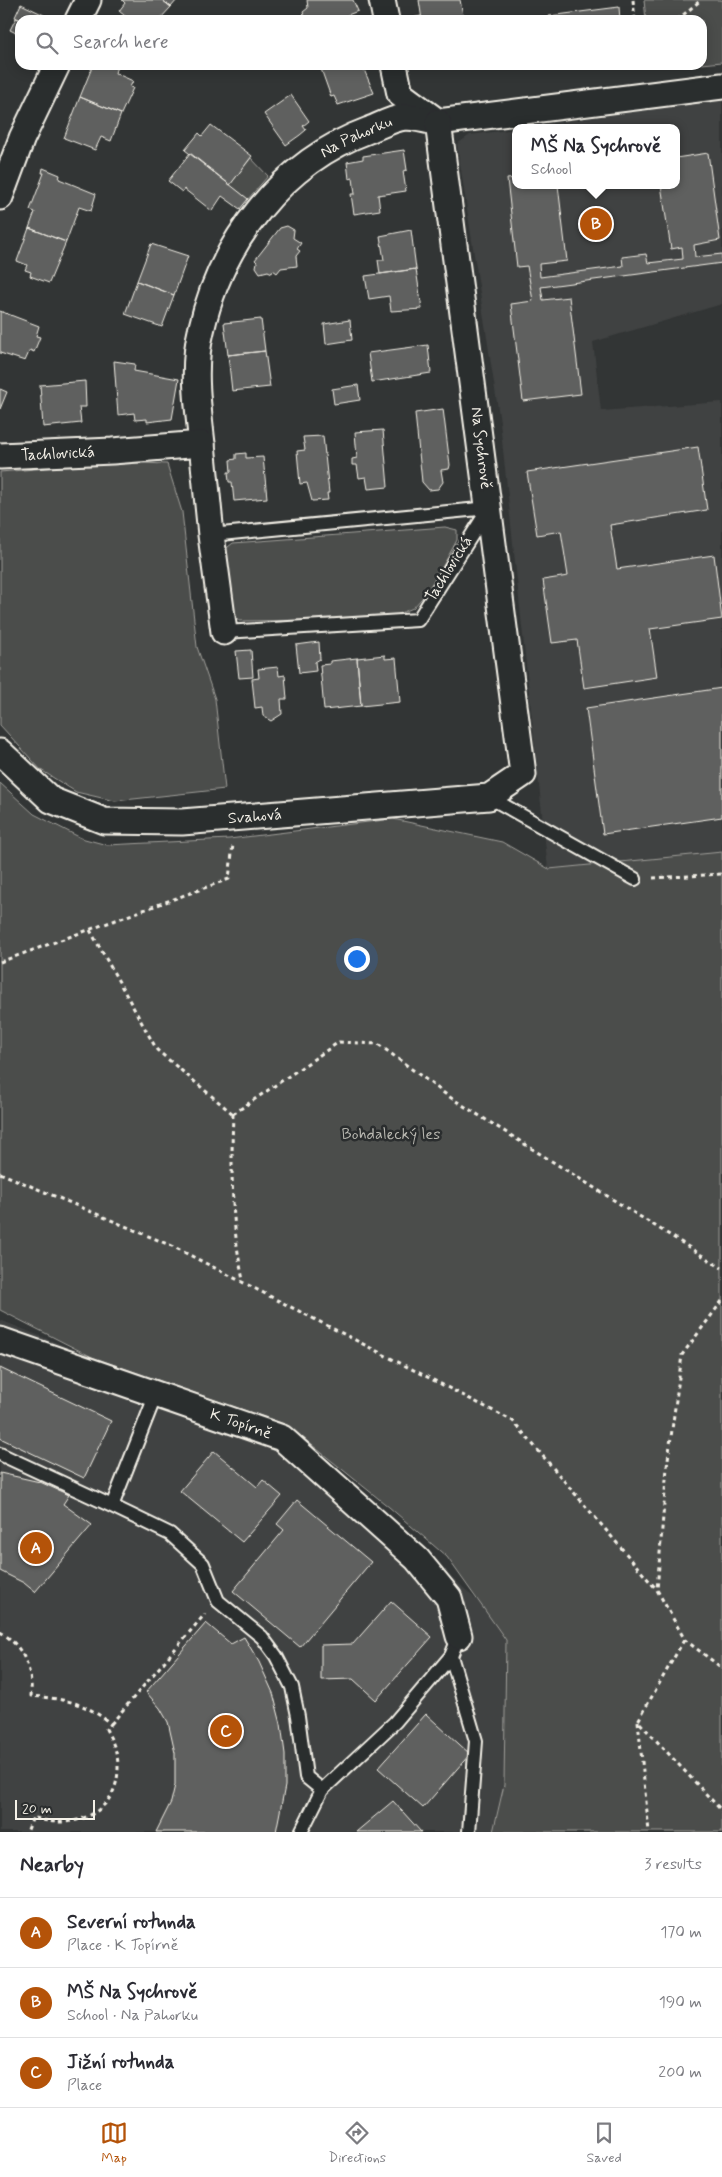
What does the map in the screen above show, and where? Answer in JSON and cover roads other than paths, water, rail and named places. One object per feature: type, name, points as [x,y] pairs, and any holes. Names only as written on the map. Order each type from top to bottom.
[{"type":"street","points":[[80,15],[88,0]]},
{"type":"street","points":[[382,0],[385,15]]},
{"type":"street","points":[[0,197],[22,138],[55,70]]},
{"type":"street","points":[[395,70],[400,94],[438,122]]},
{"type":"street","name":"Na Pahorku","points":[[202,444],[196,386],[200,331],[219,274],[245,226],[272,192],[313,159],[344,139],[404,117],[438,122],[722,86]]},
{"type":"street","name":"Na Sychrově","points":[[438,122],[523,774]]},
{"type":"street","name":"Tachlovická","points":[[0,456],[112,451],[202,444],[211,535],[224,632]]},
{"type":"street","name":"Svahová","points":[[0,752],[50,800],[104,821],[182,822],[489,797],[523,774]]},
{"type":"street","name":"K Topírně","points":[[0,1340],[282,1438],[418,1559],[449,1598],[455,1646]]},
{"type":"lane","name":"Tachlovická","points":[[211,535],[489,508]]},
{"type":"lane","name":"Tachlovická","points":[[224,632],[418,620],[489,508]]},
{"type":"lane","points":[[489,797],[635,879]]},
{"type":"lane","points":[[112,1506],[156,1394]]},
{"type":"lane","points":[[0,1454],[170,1534],[203,1564],[218,1599],[262,1637],[276,1656],[292,1688],[298,1716],[306,1777],[322,1790]]},
{"type":"lane","points":[[301,1832],[322,1790],[395,1722],[455,1646]]},
{"type":"lane","points":[[455,1646],[476,1741],[469,1832]]},
{"type":"place","name":"MŠ Na Sychrově","points":[[596,224]]},
{"type":"place","name":"Severní rotunda","points":[[36,1548]]},
{"type":"place","name":"Jižní rotunda","points":[[226,1731]]},
{"type":"park label","name":"Bohdalecký les","points":[[391,1134]]}]
